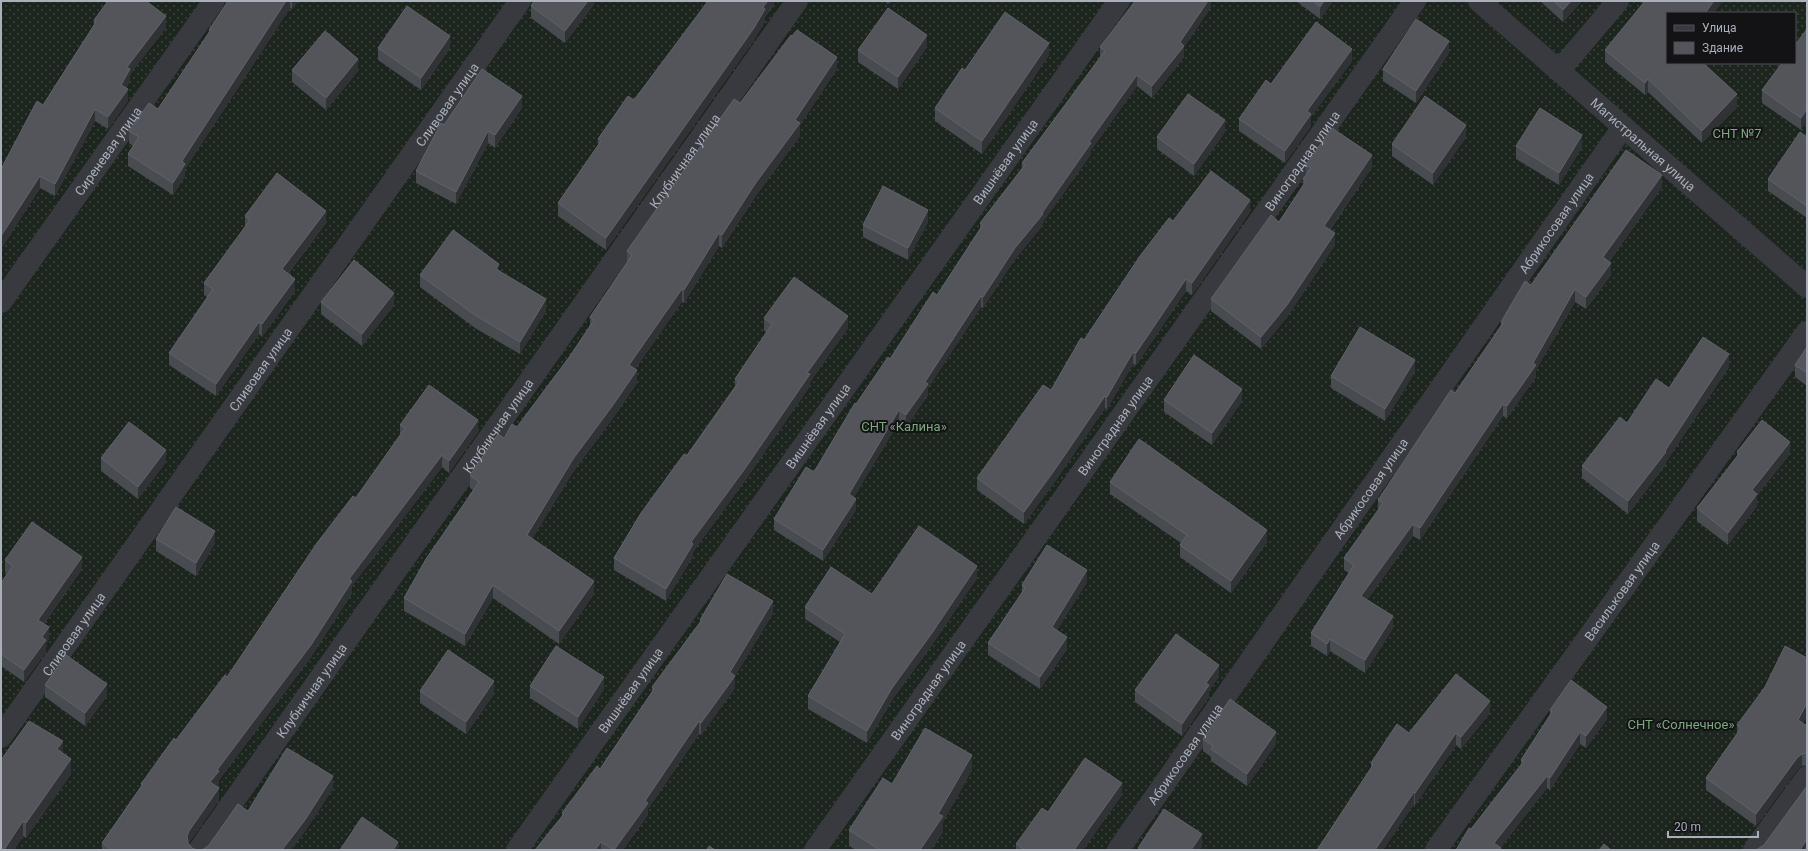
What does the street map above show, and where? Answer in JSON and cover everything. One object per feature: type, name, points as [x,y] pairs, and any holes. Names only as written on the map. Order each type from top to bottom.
[{"type":"street","name":"Сиреневая улица","points":[[1,302],[214,1]]},
{"type":"street","name":"Сливовая улица","points":[[1,737],[520,1]]},
{"type":"street","name":"Клубничная улица","points":[[199,850],[797,1]]},
{"type":"street","name":"Вишнёвая улица","points":[[517,850],[1119,1]]},
{"type":"street","name":"Виноградная улица","points":[[815,850],[1415,1]]},
{"type":"street","name":"Магистральная улица","points":[[1479,1],[1623,127],[1805,279]]},
{"type":"street","points":[[1559,70],[1618,1]]},
{"type":"street","name":"Абрикосовая улица","points":[[1118,850],[1623,127]]},
{"type":"street","name":"Васильковая улица","points":[[1436,850],[1807,332]]},
{"type":"street","points":[[1754,850],[1807,777]]},
{"type":"green space","name":"СНТ «Калина»","points":[[1,1],[1807,1],[1807,850],[1,850]]},
{"type":"building","points":[[108,1],[146,1],[166,16],[127,67],[130,69],[121,85],[128,89],[108,117],[95,109],[55,184],[40,176],[1,236],[1,169],[37,101],[43,105],[96,22],[94,20]]},
{"type":"building","points":[[228,1],[286,1],[182,161],[185,164],[173,183],[128,154],[139,137],[129,131],[149,103],[158,109],[210,31],[209,30]]},
{"type":"building","points":[[534,1],[588,1],[565,31],[531,6]]},
{"type":"building","points":[[708,1],[768,1],[763,7],[765,9],[754,28],[606,238],[558,203],[601,141],[598,139],[628,96],[634,100]]},
{"type":"building","points":[[1135,1],[1208,1],[1180,42],[1184,46],[1152,86],[1137,75],[1089,142],[1091,143],[1042,213],[1043,214],[1015,248],[983,297],[981,296],[925,382],[928,384],[906,415],[899,410],[849,494],[856,499],[823,550],[774,519],[806,467],[814,472],[855,403],[856,404],[888,357],[890,359],[933,292],[937,295],[983,225],[980,223],[1025,165],[1022,163],[1105,51],[1100,47]]},
{"type":"building","points":[[1313,1],[1324,1],[1320,7]]},
{"type":"building","points":[[1554,1],[1571,1],[1563,10]]},
{"type":"building","points":[[1645,1],[1714,1],[1706,12],[1666,12],[1666,64],[1704,64],[1737,94],[1702,131],[1648,79],[1645,83],[1605,50]]},
{"type":"building","points":[[407,6],[450,36],[421,78],[378,48]]},
{"type":"building","points":[[888,8],[927,35],[898,77],[858,50]]},
{"type":"building","points":[[1005,12],[1049,43],[982,141],[935,108],[962,68],[965,70]]},
{"type":"building","points":[[1416,19],[1449,41],[1416,91],[1383,69]]},
{"type":"building","points":[[1316,22],[1352,49],[1307,111],[1311,114],[1285,151],[1239,119],[1266,80],[1271,84]]},
{"type":"building","points":[[1807,29],[1807,109],[1801,118],[1762,90],[1781,64],[1796,64],[1796,44]]},
{"type":"building","points":[[797,30],[837,57],[795,120],[800,123],[755,184],[722,235],[719,233],[684,290],[682,289],[629,365],[637,370],[573,459],[527,535],[594,581],[559,631],[493,585],[465,634],[404,598],[426,559],[479,482],[470,475],[498,434],[504,438],[512,424],[517,427],[570,356],[594,320],[590,317],[632,255],[627,251],[734,99],[740,103],[791,35],[792,36]]},
{"type":"building","points":[[325,31],[358,59],[326,98],[292,70]]},
{"type":"building","points":[[482,69],[522,96],[495,135],[488,131],[456,192],[416,171],[441,123],[444,125]]},
{"type":"building","points":[[1188,94],[1225,120],[1194,164],[1157,137]]},
{"type":"building","points":[[1425,96],[1466,125],[1433,173],[1392,144]]},
{"type":"building","points":[[1540,108],[1582,135],[1559,173],[1516,146]]},
{"type":"building","points":[[1332,128],[1372,155],[1324,226],[1335,233],[1287,305],[1261,337],[1211,299],[1271,215],[1279,222],[1306,181],[1303,179],[1311,168],[1306,165]]},
{"type":"building","points":[[1800,132],[1807,137],[1807,206],[1768,179]]},
{"type":"building","points":[[1626,150],[1662,175],[1603,257],[1611,263],[1586,297],[1575,289],[1533,363],[1536,365],[1507,406],[1503,404],[1420,528],[1413,524],[1361,596],[1393,616],[1365,660],[1330,639],[1327,644],[1311,633],[1354,565],[1344,558],[1383,503],[1378,500],[1451,390],[1455,393],[1503,323],[1501,322],[1525,281],[1531,285]]},
{"type":"building","points":[[1211,171],[1250,200],[1192,283],[1186,279],[1136,353],[1133,352],[1107,397],[1105,396],[1024,512],[977,478],[1043,385],[1051,390],[1081,338],[1084,340],[1140,256],[1169,218],[1173,221]]},
{"type":"building","points":[[277,173],[326,211],[282,269],[295,279],[262,324],[259,322],[216,384],[169,353],[213,289],[204,283],[250,220],[245,216]]},
{"type":"building","points":[[883,186],[928,210],[908,248],[863,225]]},
{"type":"building","points":[[453,230],[499,264],[496,269],[546,299],[520,342],[475,315],[420,275]]},
{"type":"building","points":[[354,260],[394,293],[362,334],[321,302]]},
{"type":"building","points":[[794,277],[848,316],[807,373],[810,374],[744,470],[691,542],[693,544],[666,589],[614,558],[641,513],[684,454],[687,456],[739,382],[735,379],[772,324],[764,318]]},
{"type":"building","points":[[1360,327],[1415,360],[1385,409],[1331,376]]},
{"type":"building","points":[[1703,337],[1729,354],[1665,451],[1666,452],[1628,501],[1582,466],[1620,417],[1627,423],[1656,379],[1669,388]]},
{"type":"building","points":[[1807,347],[1807,373],[1795,365]]},
{"type":"building","points":[[1194,355],[1242,389],[1212,433],[1164,400]]},
{"type":"building","points":[[429,385],[478,420],[449,461],[442,455],[349,579],[352,581],[311,645],[217,770],[219,771],[210,782],[219,788],[187,836],[188,843],[192,848],[197,850],[112,850],[102,843],[143,784],[141,784],[174,738],[176,740],[225,675],[227,677],[317,543],[353,496],[356,498],[405,428],[400,425]]},
{"type":"building","points":[[1762,420],[1790,442],[1752,490],[1757,494],[1728,533],[1697,508],[1739,454],[1737,452]]},
{"type":"building","points":[[129,422],[166,450],[138,487],[101,458]]},
{"type":"building","points":[[1139,439],[1267,530],[1231,581],[1180,545],[1187,535],[1110,482]]},
{"type":"building","points":[[176,507],[215,531],[196,563],[156,539]]},
{"type":"building","points":[[32,522],[82,557],[38,620],[49,627],[42,637],[46,640],[24,670],[1,654],[1,583],[13,566],[5,560]]},
{"type":"building","points":[[919,526],[977,566],[932,633],[892,688],[867,731],[808,696],[845,634],[805,607],[831,567],[872,594]]},
{"type":"building","points":[[1047,545],[1087,570],[1052,627],[1067,637],[1040,677],[988,643],[1025,588],[1022,585]]},
{"type":"building","points":[[727,574],[773,601],[730,672],[735,676],[701,723],[699,721],[645,801],[648,803],[614,850],[601,842],[595,850],[535,850],[564,814],[562,813],[597,766],[600,769],[654,689],[652,687],[701,621],[700,620]]},
{"type":"building","points":[[1176,634],[1219,665],[1206,683],[1209,685],[1182,724],[1135,690]]},
{"type":"building","points":[[556,646],[604,677],[578,717],[530,686]]},
{"type":"building","points":[[1785,646],[1807,658],[1807,703],[1798,720],[1807,726],[1807,753],[1802,754],[1797,758],[1756,814],[1706,778],[1741,728],[1737,725],[1765,687]]},
{"type":"building","points":[[448,650],[494,681],[466,722],[420,691]]},
{"type":"building","points":[[66,655],[107,684],[85,713],[45,685]]},
{"type":"building","points":[[1456,674],[1490,701],[1461,737],[1456,733],[1375,850],[1317,850],[1373,765],[1371,763],[1397,724],[1409,733]]},
{"type":"building","points":[[1571,680],[1607,707],[1586,736],[1580,732],[1550,778],[1547,776],[1494,843],[1501,848],[1500,850],[1456,850],[1469,828],[1471,829],[1524,761],[1521,760],[1552,712],[1550,710]]},
{"type":"building","points":[[1230,699],[1276,732],[1247,774],[1211,749],[1213,746],[1203,739]]},
{"type":"building","points":[[29,721],[63,741],[57,749],[71,759],[26,823],[23,821],[4,850],[1,850],[1,760]]},
{"type":"building","points":[[925,728],[972,755],[938,814],[943,816],[920,850],[880,850],[849,830],[883,778],[892,784]]},
{"type":"building","points":[[287,748],[333,776],[305,820],[282,850],[200,850],[209,845],[238,804],[248,811]]},
{"type":"building","points":[[1085,758],[1122,783],[1074,850],[1025,850],[1016,844],[1042,808],[1048,812]]},
{"type":"building","points":[[1807,786],[1807,839],[1800,850],[1756,850],[1764,845]]},
{"type":"building","points":[[1164,809],[1202,834],[1191,850],[1141,850],[1138,848]]},
{"type":"building","points":[[362,817],[398,842],[393,850],[340,850]]},
{"type":"building","points":[[1604,844],[1611,850],[1599,850]]},
{"type":"building","points":[[709,846],[715,850],[707,850]]},
{"type":"park label","name":"СНТ №7","points":[[1737,133]]},
{"type":"park label","name":"СНТ «Солнечное»","points":[[1681,724]]}]
